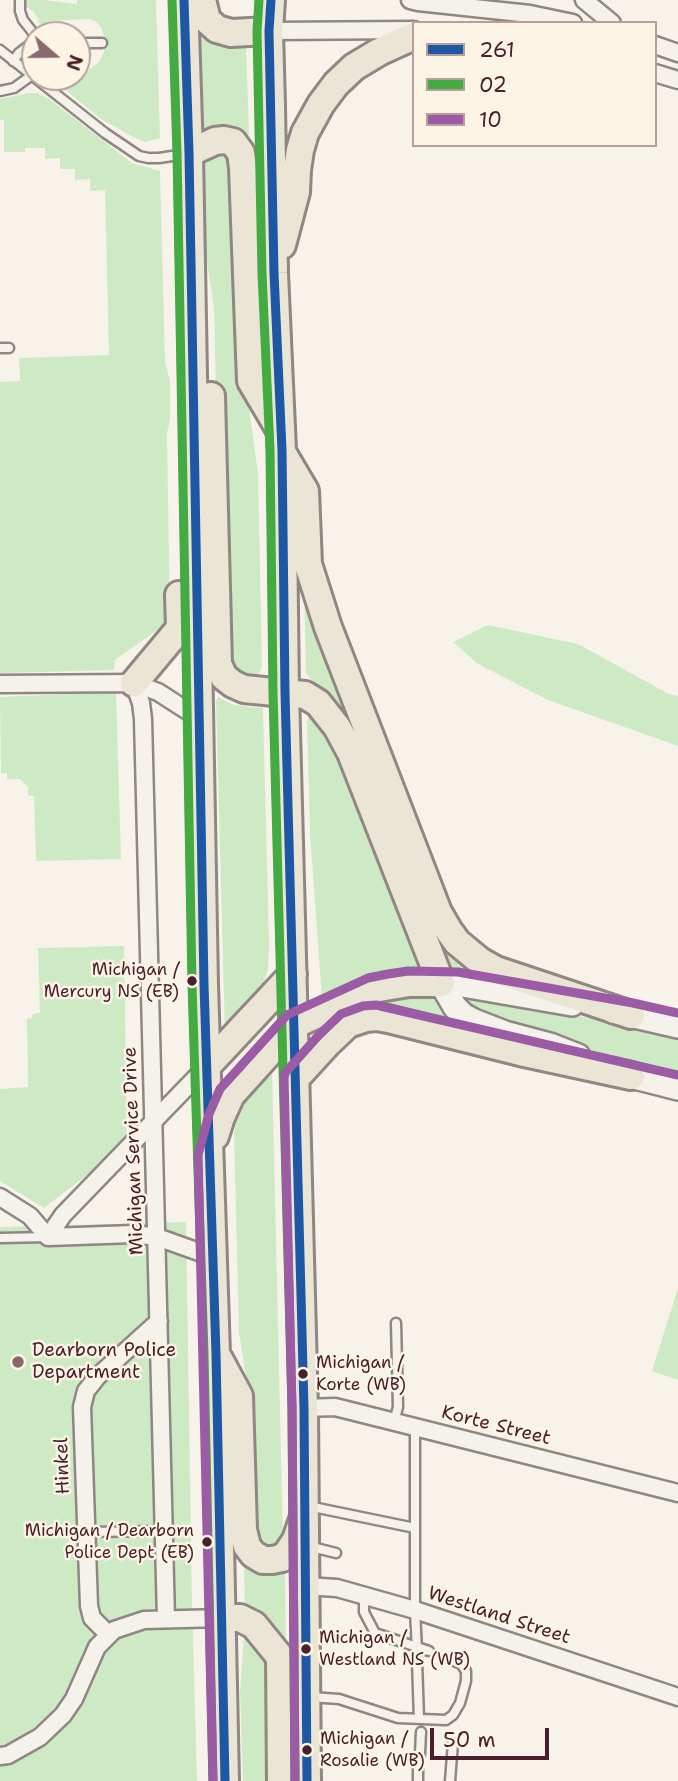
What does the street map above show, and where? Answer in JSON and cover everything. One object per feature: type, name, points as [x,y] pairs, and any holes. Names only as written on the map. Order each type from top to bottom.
[{"type":"main road","points":[[184,0],[204,985],[216,1354],[225,1781]]},
{"type":"main road","points":[[202,0],[208,20],[217,29],[231,33],[269,31]]},
{"type":"main road","points":[[271,0],[269,31],[274,273],[281,441],[303,1408],[307,1781]]},
{"type":"main road","points":[[274,273],[296,192],[300,150],[311,120],[335,85],[355,67],[412,37]]},
{"type":"main road","points":[[189,153],[215,141],[224,140],[233,142],[241,153],[251,381],[305,491],[308,564],[328,627],[438,912],[457,942],[496,970],[631,1015]]},
{"type":"main road","points":[[191,286],[210,345],[218,664],[224,677],[233,684],[256,691],[305,695],[318,703],[337,727],[351,753],[441,983],[409,983],[373,989],[294,1025],[231,1095],[221,1117],[210,1155]]},
{"type":"main road","points":[[134,683],[180,628],[177,503],[194,476]]},
{"type":"main road","points":[[207,1066],[293,974]]},
{"type":"main road","points":[[296,1078],[348,1024],[376,1017],[631,1076]]},
{"type":"main road","points":[[216,1354],[239,1396],[243,1530],[247,1546],[263,1560],[282,1558],[296,1540],[304,1510]]},
{"type":"main road","points":[[222,1618],[240,1618],[254,1625],[280,1657],[281,1781]]},
{"type":"street","points":[[410,0],[531,12],[565,21]]},
{"type":"street","points":[[584,0],[610,21]]},
{"type":"street","points":[[269,31],[412,30]]},
{"type":"street","points":[[657,46],[678,53]]},
{"type":"street","points":[[657,74],[678,80]]},
{"type":"street","points":[[0,684],[134,683],[158,692],[200,719]]},
{"type":"street","name":"Michigan Service Drive","points":[[134,683],[143,719],[166,1619]]},
{"type":"street","points":[[441,983],[631,1015],[678,1026]]},
{"type":"street","points":[[441,983],[455,1007],[474,1021],[505,1033],[550,1045],[631,1076],[678,1088]]},
{"type":"street","points":[[48,1237],[63,1215],[207,1066]]},
{"type":"street","points":[[0,1197],[30,1216],[48,1237]]},
{"type":"street","points":[[48,1237],[134,1234],[157,1237],[213,1256]]},
{"type":"street","name":"Hinkel","points":[[111,1632],[92,1618],[89,1606],[82,1407],[84,1395],[97,1377],[159,1321]]},
{"type":"street","name":"Korte Street","points":[[303,1408],[335,1407],[678,1493]]},
{"type":"street","name":"Westland Street","points":[[305,1586],[337,1588],[415,1610],[678,1697]]},
{"type":"street","points":[[0,1756],[8,1755],[40,1737],[64,1715],[97,1647],[111,1632],[144,1620],[222,1618]]},
{"type":"lane","points":[[20,0],[24,21]]},
{"type":"lane","points":[[91,43],[102,43]]},
{"type":"lane","points":[[0,50],[21,67]]},
{"type":"lane","points":[[13,61],[21,51]]},
{"type":"lane","points":[[0,91],[14,88],[21,83]]},
{"type":"lane","points":[[52,91],[139,156],[159,158],[189,153]]},
{"type":"lane","points":[[0,1238],[48,1237]]},
{"type":"lane","points":[[394,1422],[398,1407],[396,1323]]},
{"type":"lane","points":[[415,1427],[417,1649]]},
{"type":"lane","points":[[304,1510],[415,1528]]},
{"type":"lane","points":[[86,1532],[164,1531]]},
{"type":"lane","points":[[304,1545],[336,1553]]},
{"type":"lane","points":[[364,1597],[364,1612],[375,1633],[429,1651]]},
{"type":"lane","points":[[307,1697],[339,1699],[398,1718],[446,1720],[453,1716],[460,1703],[466,1681],[466,1671],[461,1664],[447,1658]]},
{"type":"lane","points":[[417,1661],[419,1719]]},
{"type":"lane","points":[[418,1781],[421,1732]]},
{"type":"lane","points":[[450,1781],[453,1743]]},
{"type":"green space","points":[[26,0],[77,4],[77,0],[156,0],[160,138],[146,142],[137,139],[101,119],[67,91],[91,91],[91,68],[99,62],[105,41],[97,22],[89,19],[38,21],[34,12],[25,6]]},
{"type":"green space","points":[[201,34],[222,44],[246,43],[247,139],[216,129],[205,131],[203,128]]},
{"type":"green space","points":[[37,93],[49,99],[132,163],[160,171],[165,362],[170,381],[170,420],[167,433],[170,621],[115,660],[114,670],[0,673],[0,382],[20,381],[19,358],[109,355],[105,190],[90,191],[90,179],[75,180],[75,169],[60,169],[60,158],[45,159],[45,148],[4,152],[4,120],[0,120],[0,99]]},
{"type":"green space","points":[[219,156],[232,163],[245,377],[258,474],[262,666],[259,673],[252,677],[235,673],[222,642],[214,308],[206,255],[204,170],[210,159]]},
{"type":"green space","points":[[304,582],[430,903],[505,980],[452,979],[332,705],[306,673]]},
{"type":"green space","points":[[488,625],[578,644],[669,694],[678,696],[678,746],[548,700],[478,664],[453,642]]},
{"type":"green space","points":[[116,692],[121,859],[36,861],[34,796],[28,795],[28,787],[20,779],[7,779],[7,773],[1,774],[0,697]]},
{"type":"green space","points":[[218,697],[234,705],[263,708],[269,945],[268,968],[261,993],[225,1033],[216,701]]},
{"type":"green space","points":[[310,714],[331,730],[432,971],[322,1001],[310,832],[307,721]]},
{"type":"green space","points":[[124,946],[127,1144],[44,1208],[0,1181],[0,1089],[28,1087],[27,1019],[40,1013],[38,948]]},
{"type":"green space","points":[[432,989],[476,1029],[397,1015],[323,1036],[323,1022],[352,1005]]},
{"type":"green space","points":[[460,991],[678,1037],[678,1080],[481,1019],[455,993]]},
{"type":"green space","points":[[270,1069],[283,1538],[279,1546],[264,1550],[251,1535],[248,1390],[239,1332],[234,1134],[237,1114],[244,1098]]},
{"type":"green space","points":[[186,1222],[197,1781],[0,1781],[0,1227]]},
{"type":"green space","points":[[678,1288],[678,1380],[652,1371]]},
{"type":"green space","points":[[246,1565],[269,1575],[282,1572],[285,1574],[286,1645],[245,1607]]},
{"type":"green space","points":[[244,1633],[269,1660],[276,1781],[243,1781],[240,1692]]},
{"type":"transit line","name":"02","points":[[172,0],[192,985],[204,1354],[213,1781]]},
{"type":"transit line","name":"261","points":[[184,0],[204,985],[216,1354],[225,1781]]},
{"type":"transit line","name":"02","points":[[259,0],[257,31],[262,273],[270,450],[273,692],[292,1408],[295,1781]]},
{"type":"transit line","name":"261","points":[[271,0],[269,31],[274,273],[282,450],[285,692],[304,1408],[307,1781]]},
{"type":"transit line","name":"10","points":[[213,1781],[198,1155],[209,1114],[220,1089],[287,1015],[368,978],[388,974],[408,971],[458,972],[678,1013]]},
{"type":"transit line","name":"10","points":[[295,1781],[292,1408],[285,1073],[341,1014],[363,1006],[376,1005],[678,1075]]},
{"type":"place","name":"Michigan / Mercury NS (EB)","points":[[192,981]]},
{"type":"place","name":"Dearborn Police Department","points":[[18,1362]]},
{"type":"place","name":"Michigan / Korte (WB)","points":[[303,1374]]},
{"type":"place","name":"Michigan / Dearborn Police Dept (EB)","points":[[207,1542]]},
{"type":"place","name":"Michigan / Westland NS (WB)","points":[[306,1649]]},
{"type":"place","name":"Michigan / Rosalie (WB)","points":[[307,1750]]}]
